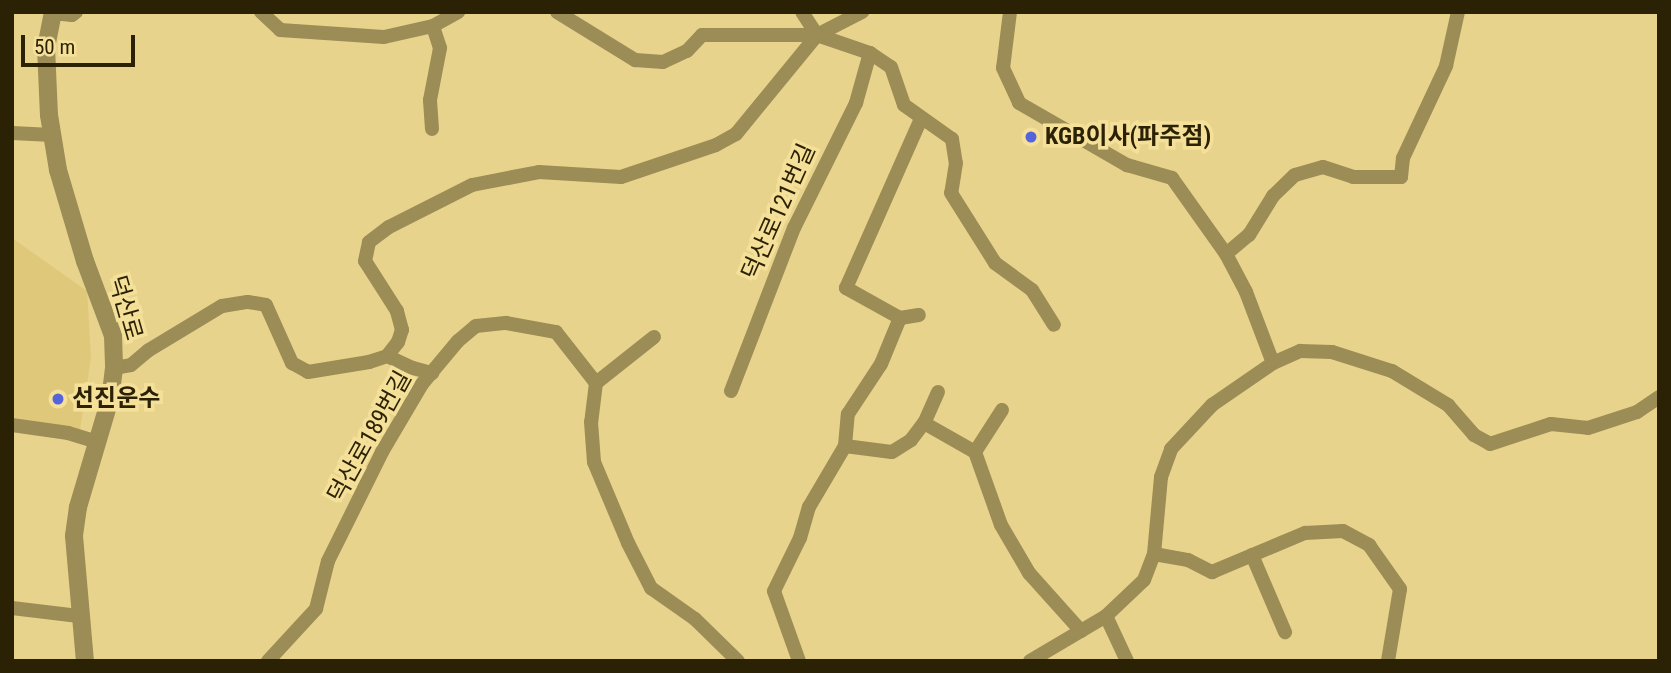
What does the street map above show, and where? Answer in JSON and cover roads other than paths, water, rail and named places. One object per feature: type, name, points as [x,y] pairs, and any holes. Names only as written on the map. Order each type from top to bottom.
[{"type":"street","points":[[53,13],[72,15],[76,12]]},
{"type":"street","points":[[261,12],[280,30],[384,37],[433,26],[458,12]]},
{"type":"street","points":[[557,12],[635,60],[663,62],[687,51],[702,35],[817,35],[870,53],[891,67],[904,105],[952,139],[956,163],[951,193],[995,263],[1032,290],[1054,325]]},
{"type":"street","points":[[802,12],[817,35]]},
{"type":"street","points":[[114,368],[131,365],[149,350],[222,306],[248,302],[266,305],[292,363],[308,372],[369,362],[387,356],[398,342],[402,330],[397,310],[365,261],[369,242],[399,221],[472,184],[538,172],[621,177],[716,145],[736,134],[817,35],[862,12]]},
{"type":"street","points":[[1010,12],[1003,68],[1020,103],[1128,165],[1172,178],[1226,254],[1246,292],[1273,363]]},
{"type":"street","points":[[1226,254],[1250,235],[1273,196],[1295,175],[1323,167],[1353,177],[1401,177],[1403,158],[1446,66],[1458,12]]},
{"type":"street","name":"덕산로","points":[[53,13],[46,47],[52,135],[58,170],[85,261],[113,336],[114,368],[78,507],[74,536],[85,661]]},
{"type":"street","points":[[432,129],[430,100],[440,48],[433,26]]},
{"type":"street","name":"덕산로121번길","points":[[731,391],[794,228],[856,103],[870,53]]},
{"type":"street","points":[[919,315],[900,318],[846,288],[921,119]]},
{"type":"street","points":[[12,133],[52,135]]},
{"type":"street","points":[[799,661],[774,591],[800,538],[809,507],[845,446],[848,414],[881,364],[900,318]]},
{"type":"street","name":"덕산로189번길","points":[[268,661],[316,609],[328,561],[382,452],[432,373],[458,341],[476,326],[506,323],[556,332],[596,383]]},
{"type":"street","points":[[654,337],[596,383],[592,422],[594,462],[628,543],[651,588],[695,619],[738,661]]},
{"type":"street","points":[[1030,661],[1106,616],[1144,580],[1154,554],[1161,477],[1171,449],[1212,405],[1273,363],[1300,351],[1332,352],[1392,371],[1448,405],[1474,435],[1490,444],[1551,424],[1588,428],[1637,412],[1659,397]]},
{"type":"street","points":[[387,356],[432,373]]},
{"type":"street","points":[[845,446],[892,452],[911,440],[924,423],[938,392]]},
{"type":"street","points":[[975,452],[1002,410]]},
{"type":"street","points":[[924,423],[975,452],[1002,525],[1030,573],[1081,631]]},
{"type":"street","points":[[12,425],[68,433],[97,442]]},
{"type":"street","points":[[1154,554],[1188,560],[1212,572],[1305,533],[1343,531],[1368,545],[1400,589],[1388,661]]},
{"type":"street","points":[[1252,555],[1285,632]]},
{"type":"street","points":[[12,608],[79,616]]},
{"type":"street","points":[[1106,616],[1128,661]]},
{"type":"place","name":"KGB이사(파주점)","points":[[1031,137]]},
{"type":"place","name":"선진운수","points":[[58,399]]}]
